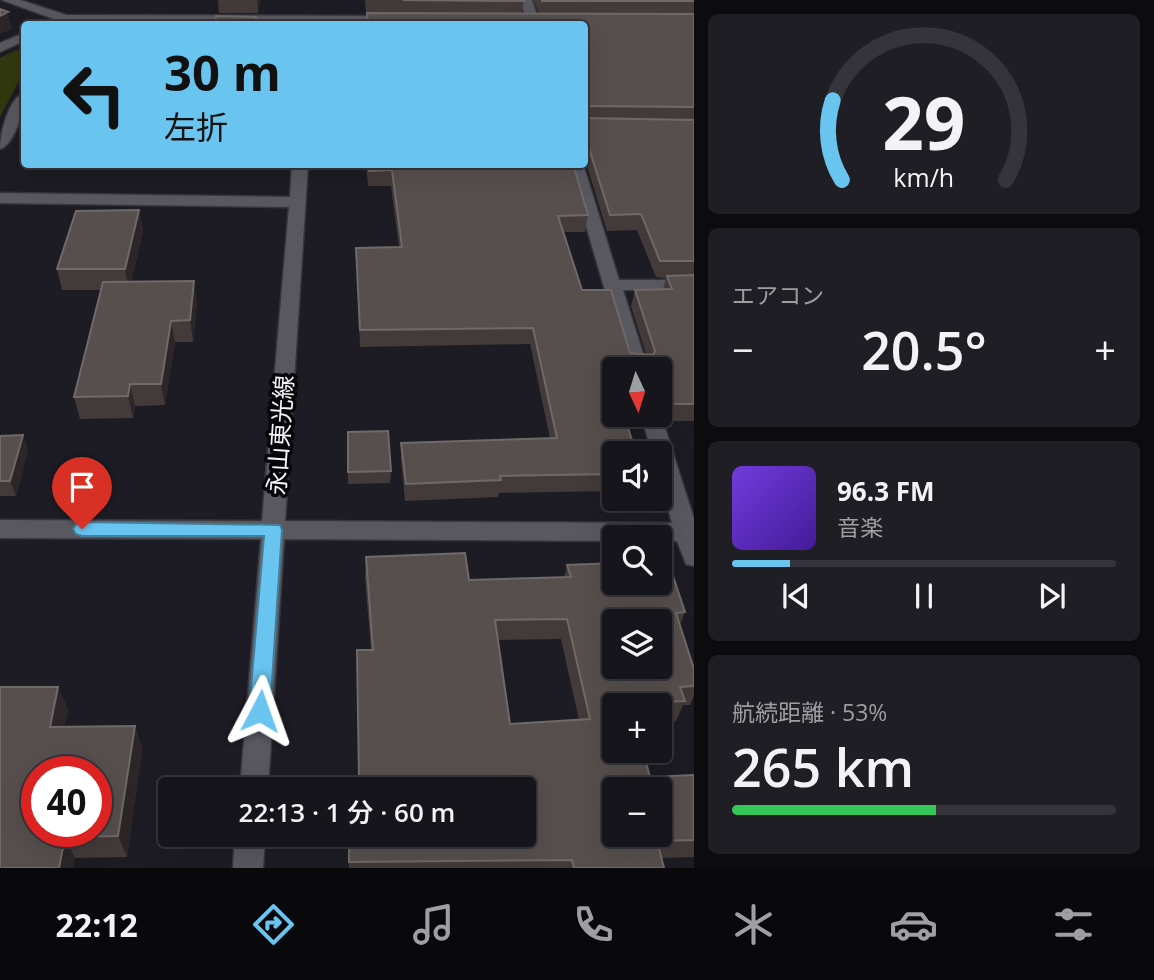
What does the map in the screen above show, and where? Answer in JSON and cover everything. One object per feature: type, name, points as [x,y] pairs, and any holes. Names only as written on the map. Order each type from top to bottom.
[{"type":"street","points":[[8,0],[61,21]]},
{"type":"street","points":[[526,0],[537,21]]},
{"type":"street","points":[[308,21],[310,4]]},
{"type":"street","points":[[358,21],[409,20]]},
{"type":"street","points":[[519,20],[528,21]]},
{"type":"street","points":[[0,48],[21,38]]},
{"type":"street","points":[[0,145],[21,103]]},
{"type":"street","name":"永山東光線","points":[[255,777],[300,168]]},
{"type":"street","points":[[576,168],[634,357]]},
{"type":"street","points":[[0,198],[298,202]]},
{"type":"street","points":[[612,285],[694,285]]},
{"type":"street","points":[[655,427],[690,532],[694,557]]},
{"type":"street","points":[[0,529],[690,532]]},
{"type":"street","points":[[248,868],[249,847]]},
{"type":"green space","points":[[16,50],[21,51],[21,77],[0,117],[0,58]]},
{"type":"building","points":[[403,0],[524,0],[524,1]]},
{"type":"building","points":[[694,0],[694,1],[542,1]]},
{"type":"building","points":[[367,13],[694,14],[694,107],[588,106],[588,21],[368,21]]},
{"type":"building","points":[[216,16],[256,17],[255,21],[215,21]]},
{"type":"building","points":[[588,118],[694,120],[694,261],[660,261],[641,214],[610,215],[589,148]]},
{"type":"building","points":[[369,168],[574,168],[588,215],[558,216],[582,290],[611,290],[630,353],[653,355],[655,351],[635,290],[672,289],[667,276],[694,275],[694,404],[672,404],[672,357],[602,357],[602,427],[628,427],[632,441],[602,441],[602,474],[500,476],[501,480],[406,484],[401,443],[557,438],[533,328],[360,330],[356,248],[402,247],[392,170],[369,171]]},
{"type":"building","points":[[139,210],[125,269],[57,269],[76,211]]},
{"type":"building","points":[[194,281],[190,320],[171,321],[161,384],[130,384],[128,396],[74,397],[103,282]]},
{"type":"building","points":[[388,431],[391,471],[348,472],[348,432]]},
{"type":"building","points":[[23,435],[10,481],[0,481],[0,436]]},
{"type":"building","points":[[465,553],[469,580],[571,577],[567,565],[602,564],[602,595],[672,595],[672,573],[685,612],[676,613],[694,669],[694,686],[680,687],[685,701],[672,701],[672,693],[602,693],[602,763],[646,763],[650,777],[602,777],[602,847],[659,847],[664,868],[574,868],[572,860],[349,862],[349,847],[536,847],[536,777],[359,777],[357,650],[373,650],[366,557]],"holes":[[[567,619],[590,719],[510,724],[495,620]]]},
{"type":"building","points":[[0,687],[58,687],[50,727],[135,726],[118,836],[112,836],[112,756],[21,756],[21,847],[63,847],[59,868],[0,868]]},
{"type":"building","points":[[694,775],[694,840],[672,841],[672,777],[650,777]]},
{"type":"route","points":[[82,529],[274,530],[260,711]]}]
